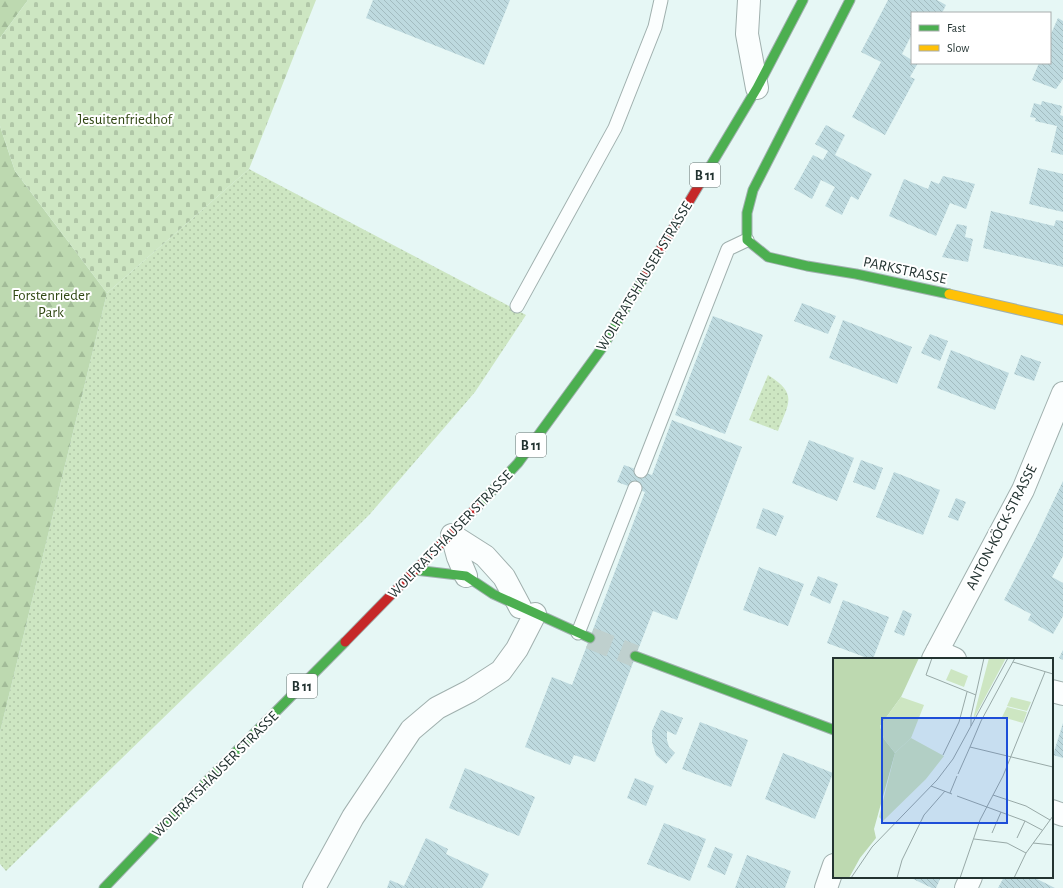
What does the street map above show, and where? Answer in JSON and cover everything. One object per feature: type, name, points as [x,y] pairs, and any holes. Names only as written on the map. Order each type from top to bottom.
[{"type":"main road","name":"WOLFRATSHAUSER STRASSE","points":[[104,888],[192,796],[415,570],[452,535],[518,463],[602,348],[756,88],[803,0]]},
{"type":"main road","points":[[746,240],[746,214],[753,190],[850,0]]},
{"type":"main road","name":"PARKSTRASSE","points":[[746,240],[768,257],[1006,306],[1063,320]]},
{"type":"main road","points":[[415,570],[466,576],[493,594],[584,635]]},
{"type":"main road","points":[[635,656],[833,730]]},
{"type":"street","points":[[749,0],[747,34],[756,88]]},
{"type":"street","name":"ANTON-KÖCK-STRASSE","points":[[942,656],[1023,490],[1063,393]]},
{"type":"street","points":[[452,535],[456,552],[466,576]]},
{"type":"street","points":[[314,888],[353,817],[411,730],[437,708],[470,691],[501,671],[517,649],[528,611],[504,577],[485,556],[452,535]]},
{"type":"street","points":[[1053,691],[1063,694]]},
{"type":"street","points":[[1053,811],[1063,815]]},
{"type":"street","points":[[826,888],[833,868]]},
{"type":"street","points":[[966,888],[971,878]]},
{"type":"lane","points":[[516,306],[615,128],[655,27],[661,0]]},
{"type":"lane","points":[[641,471],[728,249],[746,240]]},
{"type":"lane","points":[[584,635],[635,488]]},
{"type":"green space","points":[[0,0],[28,0],[0,38]]},
{"type":"green space","name":"Jesuitenfriedhof","points":[[28,0],[316,0],[249,169],[107,293],[15,171],[0,126],[0,38]]},
{"type":"green space","name":"Forstenrieder Park","points":[[0,126],[15,171],[107,293],[0,732]]},
{"type":"green space","points":[[249,169],[526,315],[475,392],[370,514],[6,871],[0,864],[0,732],[107,293]]},
{"type":"green space","points":[[768,375],[784,388],[787,393],[788,406],[778,431],[749,420]]},
{"type":"building","points":[[373,0],[510,0],[484,65],[366,18]]},
{"type":"building","points":[[888,0],[937,0],[946,5],[942,12],[911,12],[911,36],[902,54],[911,59],[911,64],[917,64],[910,77],[915,79],[885,135],[852,117],[881,62],[861,52]]},
{"type":"building","points":[[1058,18],[1063,21],[1063,79],[1056,89],[1032,80],[1039,64],[1051,64],[1051,34]]},
{"type":"building","points":[[1042,101],[1062,106],[1060,115],[1063,116],[1063,155],[1051,152],[1057,126],[1035,121],[1036,118],[1030,117],[1034,103],[1041,105]]},
{"type":"building","points":[[826,125],[845,135],[835,155],[872,174],[858,200],[851,196],[842,215],[825,206],[835,187],[821,180],[812,199],[794,189],[813,155],[823,160],[828,151],[815,144]]},
{"type":"building","points":[[1038,168],[1063,174],[1063,212],[1029,204]]},
{"type":"building","points":[[943,176],[975,184],[966,209],[950,203],[936,236],[889,216],[904,179],[928,189],[931,181],[939,184]]},
{"type":"building","points":[[991,211],[1054,226],[1056,220],[1063,221],[1063,267],[983,248]]},
{"type":"building","points":[[957,224],[967,226],[965,237],[973,239],[968,262],[942,257]]},
{"type":"building","points":[[802,303],[836,316],[828,334],[794,321]]},
{"type":"building","points":[[713,316],[763,335],[725,434],[675,415]]},
{"type":"building","points":[[843,320],[912,347],[897,384],[829,358]]},
{"type":"building","points":[[930,334],[948,341],[940,361],[921,353]]},
{"type":"building","points":[[951,350],[1009,373],[995,410],[937,388]]},
{"type":"building","points":[[1021,355],[1041,362],[1034,381],[1014,374]]},
{"type":"building","points":[[672,420],[742,447],[677,620],[653,611],[595,762],[574,755],[570,765],[525,747],[552,677],[572,685],[645,492],[617,482],[624,465],[652,475]]},
{"type":"building","points":[[809,440],[854,458],[837,501],[792,483]]},
{"type":"building","points":[[861,460],[883,468],[875,490],[853,482]]},
{"type":"building","points":[[894,472],[940,490],[923,535],[876,517]]},
{"type":"building","points":[[1063,481],[1063,556],[1052,577],[1063,583],[1063,616],[1053,634],[1028,620],[1031,614],[1004,600]]},
{"type":"building","points":[[956,498],[966,502],[958,521],[948,517]]},
{"type":"building","points":[[763,508],[784,516],[776,536],[756,528]]},
{"type":"building","points":[[759,567],[804,584],[788,626],[743,610]]},
{"type":"building","points":[[818,576],[838,584],[830,604],[810,595]]},
{"type":"building","points":[[843,600],[889,617],[873,658],[867,658],[827,643]]},
{"type":"building","points":[[903,610],[912,614],[904,636],[894,632]]},
{"type":"building","points":[[1063,650],[1063,660],[1059,658]]},
{"type":"building","points":[[661,710],[683,718],[676,735],[667,731],[669,747],[675,753],[666,764],[656,755],[652,742],[652,731]]},
{"type":"building","points":[[700,722],[748,740],[731,787],[682,769]]},
{"type":"building","points":[[1063,723],[1063,758],[1053,755]]},
{"type":"building","points":[[783,753],[833,773],[815,819],[765,799]]},
{"type":"building","points":[[465,768],[535,797],[519,836],[449,808]]},
{"type":"building","points":[[635,778],[654,786],[646,806],[627,798]]},
{"type":"building","points":[[664,823],[706,839],[690,881],[647,864]]},
{"type":"building","points":[[426,838],[448,849],[446,854],[489,874],[482,888],[387,888],[390,880],[404,886]]},
{"type":"building","points":[[715,847],[733,854],[725,875],[707,867]]},
{"type":"building","points":[[747,855],[791,871],[785,888],[735,888]]},
{"type":"building","points":[[911,878],[941,878],[936,888],[932,888]]},
{"type":"building","points":[[1003,878],[1035,878],[1055,888],[998,888]]},
{"type":"tunnel","points":[[590,638],[635,656]]},
{"type":"traffic: fast","points":[[705,175],[757,88],[803,0]]},
{"type":"traffic: fast","points":[[850,0],[753,190],[747,213],[747,240],[768,257],[949,294]]},
{"type":"traffic: fast","points":[[479,505],[518,463],[602,348],[647,272]]},
{"type":"traffic: fast","points":[[415,570],[466,576],[493,594],[590,638]]},
{"type":"traffic: fast","points":[[104,888],[192,796],[345,642]]},
{"type":"traffic: fast","points":[[635,656],[833,730]]},
{"type":"traffic: slow","points":[[949,294],[1063,320]]},
{"type":"traffic: jam","points":[[647,272],[705,175]]},
{"type":"traffic: jam","points":[[345,642],[479,505]]}]
